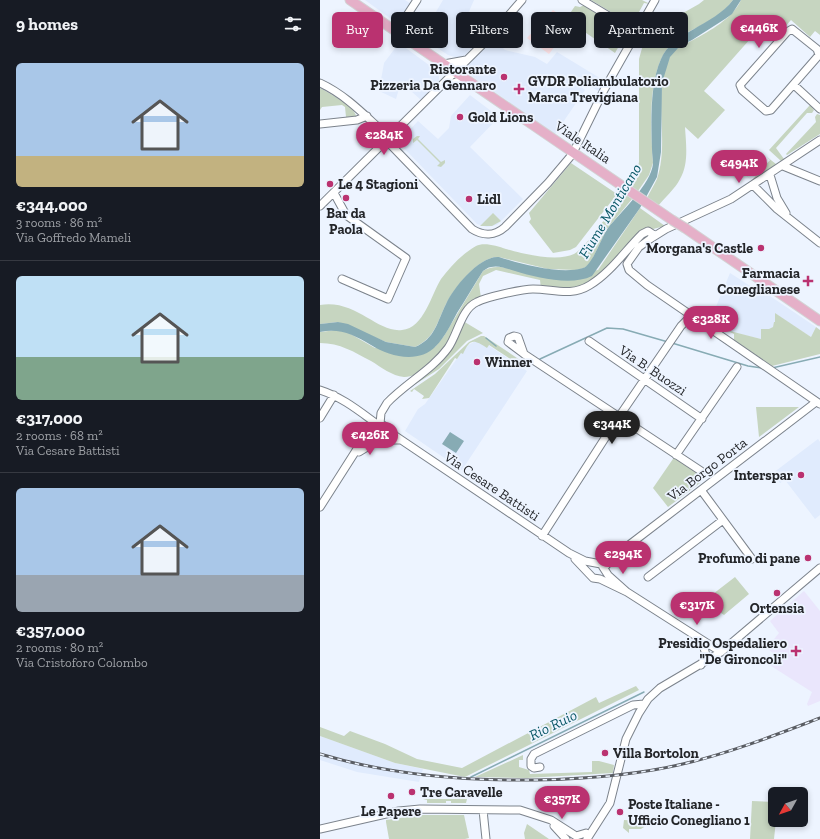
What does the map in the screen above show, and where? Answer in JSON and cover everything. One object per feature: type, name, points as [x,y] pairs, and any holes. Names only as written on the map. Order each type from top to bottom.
[{"type":"main road","name":"Viale Italia","points":[[350,0],[391,29]]},
{"type":"main road","name":"Viale Italia","points":[[420,48],[820,321]]},
{"type":"street","points":[[409,12],[417,0]]},
{"type":"street","points":[[320,206],[468,59],[512,14],[522,0]]},
{"type":"street","points":[[582,0],[602,12]]},
{"type":"street","points":[[648,12],[655,0]]},
{"type":"street","points":[[792,29],[817,49],[820,55],[794,85],[769,111],[763,110],[742,90],[740,85],[786,32],[792,29]]},
{"type":"street","points":[[576,147],[604,90],[628,48]]},
{"type":"street","points":[[444,64],[460,63],[468,59]]},
{"type":"street","points":[[440,87],[450,82],[466,80]]},
{"type":"street","points":[[320,83],[331,88],[367,116],[472,229],[486,234],[496,233],[505,227],[548,183],[570,157]]},
{"type":"street","points":[[794,85],[820,109]]},
{"type":"street","points":[[320,124],[357,120],[367,116]]},
{"type":"street","points":[[818,403],[647,285],[627,268],[628,262],[632,255],[654,235],[724,203],[754,186],[820,140]]},
{"type":"street","points":[[783,166],[820,181]]},
{"type":"street","points":[[770,175],[771,184],[777,198],[791,222]]},
{"type":"street","points":[[754,186],[791,222],[820,243]]},
{"type":"street","points":[[334,193],[346,215],[406,258],[388,299],[342,279]]},
{"type":"street","points":[[401,440],[380,441],[373,439],[375,428],[381,413],[388,403],[402,389],[438,359],[448,348],[467,311],[475,303],[532,289],[559,292],[578,290],[590,285],[613,266],[642,234],[648,231],[654,235]]},
{"type":"street","points":[[542,536],[619,416],[669,343],[692,315]]},
{"type":"street","name":"Via B. Buozzi","points":[[589,341],[702,419]]},
{"type":"street","points":[[524,354],[701,471]]},
{"type":"street","points":[[676,455],[737,367]]},
{"type":"street","points":[[320,390],[334,396],[366,416],[375,428]]},
{"type":"street","points":[[320,418],[334,396]]},
{"type":"street","name":"Via Borgo Porta","points":[[601,566],[818,403]]},
{"type":"street","points":[[320,507],[353,455],[375,428],[385,426],[388,431],[387,436],[353,455]]},
{"type":"street","name":"Via Cesare Battisti","points":[[388,431],[542,536],[569,553],[585,561],[601,566],[627,592]]},
{"type":"street","points":[[701,490],[752,559]]},
{"type":"street","points":[[648,577],[723,520]]},
{"type":"street","name":"Via Cesare Battisti","points":[[569,553],[595,579],[600,579],[627,592],[721,652]]},
{"type":"street","points":[[590,574],[590,568],[601,566],[604,576],[600,579]]},
{"type":"street","points":[[320,829],[399,811],[520,810],[544,817],[558,824],[572,834],[585,837],[601,818],[612,798],[623,748],[638,713],[644,704],[660,688],[721,652],[820,568]]},
{"type":"street","points":[[701,665],[706,655],[702,641]]},
{"type":"street","points":[[540,768],[534,768],[531,766],[531,759],[534,754],[624,711],[633,705],[644,704]]},
{"type":"street","points":[[624,711],[629,710],[638,713]]},
{"type":"street","points":[[483,810],[486,839]]},
{"type":"street","points":[[544,817],[554,825],[566,839]]},
{"type":"shaded area","points":[[365,0],[405,0],[411,4],[406,12],[391,12],[391,19]]},
{"type":"shaded area","points":[[443,0],[474,0],[469,12],[456,12],[456,48],[472,48],[465,55],[459,58],[448,55],[438,48],[448,48],[448,12],[436,12]]},
{"type":"shaded area","points":[[733,0],[741,0],[732,14],[688,42],[688,32],[725,9]]},
{"type":"shaded area","points":[[531,34],[531,41],[527,38]]},
{"type":"shaded area","points":[[395,48],[406,48],[437,71],[439,80],[421,100],[401,82],[396,99],[379,91],[384,63]]},
{"type":"shaded area","points":[[485,48],[503,48],[505,50],[535,57],[547,64],[557,52],[608,83],[600,92],[583,82],[581,87],[585,90],[555,134],[470,75],[469,64]]},
{"type":"shaded area","points":[[541,48],[554,48],[549,54]]},
{"type":"shaded area","points":[[668,48],[678,48],[670,57],[662,83],[661,152],[657,177],[640,208],[592,276],[584,279],[565,281],[534,276],[500,267],[489,267],[483,271],[442,339],[429,352],[413,357],[404,357],[387,353],[347,333],[334,331],[320,332],[320,324],[338,322],[348,324],[386,342],[415,347],[422,344],[431,335],[455,290],[468,274],[484,261],[499,257],[541,268],[564,270],[574,270],[586,266],[593,257],[608,228],[641,189],[651,172],[653,164],[651,127],[653,91],[657,69]]},
{"type":"shaded area","points":[[470,95],[499,117],[470,147],[523,199],[497,225],[487,227],[477,224],[399,143],[400,140],[418,121],[438,139],[449,128],[451,116]]},
{"type":"shaded area","points":[[730,273],[766,296],[770,296],[816,327],[811,337],[775,314],[775,322],[773,327],[761,339],[723,330],[724,326],[710,321]]},
{"type":"shaded area","points":[[479,339],[527,371],[462,470],[405,431],[418,409],[425,404],[465,347]]},
{"type":"shaded area","points":[[450,432],[464,441],[456,453],[442,444]]},
{"type":"shaded area","name":"Interspar","points":[[818,439],[820,442],[820,515],[815,519],[785,480],[780,483],[773,473]]},
{"type":"shaded area","name":"Presidio Ospedaliero \"De Gironcoli\"","points":[[804,591],[820,611],[820,701],[808,706],[807,704],[812,692],[768,664],[775,655],[767,648],[779,633],[770,621]]},
{"type":"shaded area","points":[[320,736],[395,763],[423,769],[419,782],[357,772],[320,760]]},
{"type":"green space","points":[[591,0],[642,0],[650,4],[644,3],[639,12],[611,12]]},
{"type":"green space","points":[[704,0],[733,0],[721,13],[688,32],[688,12],[685,12]]},
{"type":"green space","points":[[741,0],[820,0],[820,35],[815,31],[810,37],[791,20],[773,40],[759,29],[704,91],[725,110],[698,139],[685,127],[686,160],[683,173],[675,186],[658,206],[647,198],[657,179],[661,164],[662,88],[664,73],[669,58],[679,48],[688,48],[688,43],[727,18]]},
{"type":"green space","points":[[584,5],[596,12],[594,12],[594,38],[586,33],[586,12],[571,12],[575,6],[580,7]]},
{"type":"green space","points":[[608,48],[618,48],[615,53]]},
{"type":"green space","points":[[642,48],[667,48],[660,62],[655,78],[652,96],[651,132],[653,163],[649,175],[638,191],[628,185],[636,175],[639,162],[639,59]]},
{"type":"green space","points":[[320,88],[347,105],[352,109],[356,116],[346,117],[345,107],[342,105],[322,107],[320,110]]},
{"type":"green space","points":[[810,105],[814,110],[812,113],[807,113],[776,148],[784,159],[781,161],[769,150]]},
{"type":"green space","points":[[817,114],[820,115],[820,134],[787,155],[786,154],[816,122],[815,117]]},
{"type":"green space","points":[[420,136],[418,139],[441,162],[445,160],[445,163],[441,167],[437,166],[440,163],[417,140],[413,143],[413,139]]},
{"type":"green space","points":[[767,157],[776,164],[753,181],[738,169],[752,180],[770,160]]},
{"type":"green space","points":[[571,163],[617,194],[576,247],[570,250],[553,253],[529,222],[531,219],[529,213]]},
{"type":"green space","points":[[621,192],[632,199],[607,229],[590,264],[584,268],[576,270],[548,269],[499,257],[484,261],[461,282],[446,304],[435,329],[427,339],[415,347],[386,342],[338,322],[320,324],[320,305],[333,304],[355,311],[384,327],[393,330],[410,328],[426,310],[441,279],[457,261],[471,249],[479,245],[487,244],[521,253],[540,256],[559,257],[574,254],[586,244],[620,198]]},
{"type":"green space","points":[[640,208],[665,226],[649,230],[597,279],[575,290],[541,289],[540,280],[496,270],[483,276],[479,284],[481,298],[477,300],[456,334],[436,359],[415,375],[404,377],[395,375],[359,354],[327,343],[320,343],[320,332],[337,330],[347,332],[375,348],[435,347],[444,336],[483,271],[498,267],[541,277],[555,278],[598,270]]},
{"type":"green space","points":[[493,213],[501,221],[492,226],[480,226]]},
{"type":"green space","points":[[775,313],[811,337],[816,327],[820,330],[820,354],[772,366],[734,340],[734,334],[726,330],[761,339],[761,329],[769,329],[773,327],[775,322]]},
{"type":"green space","points":[[463,321],[483,333],[467,341],[439,369],[408,389],[443,357]]},
{"type":"green space","points":[[484,336],[520,360],[518,364],[489,345],[487,348],[478,343],[472,342],[468,345],[463,354],[461,353],[457,359],[455,358],[429,398],[422,399],[424,396],[414,389],[412,392],[410,391],[435,374],[469,342]]},
{"type":"green space","points":[[756,407],[799,407],[759,437]]},
{"type":"green space","points":[[675,456],[699,473],[702,479],[700,483],[668,507],[653,488]]},
{"type":"green space","points":[[735,577],[749,594],[724,615],[718,611],[714,614],[700,604]]},
{"type":"green space","points":[[636,686],[639,690],[465,777],[395,763],[320,736],[320,727],[344,736],[350,731],[385,744],[417,759],[462,768],[596,697],[599,703]]},
{"type":"green space","points":[[523,755],[523,760],[519,760],[519,767],[529,770],[530,774],[592,772],[592,761],[599,761],[614,765],[613,773],[527,778],[475,777]]},
{"type":"green space","points":[[423,799],[467,799],[466,803],[451,803],[451,801],[446,801],[446,803],[427,803],[427,800]]},
{"type":"green space","points":[[752,801],[768,802],[768,827],[775,827],[774,839],[750,839]]},
{"type":"green space","points":[[421,815],[464,815],[469,838],[389,839],[386,820]]},
{"type":"green space","points":[[624,820],[644,821],[644,827],[641,829],[629,829],[629,833],[623,828]]},
{"type":"green space","points":[[527,824],[549,839],[525,839],[524,833]]},
{"type":"waterway","points":[[540,359],[607,328],[623,329],[668,342]]},
{"type":"waterway","points":[[486,338],[496,346]]},
{"type":"waterway","points":[[672,343],[748,366],[762,368]]},
{"type":"waterway","points":[[772,368],[820,357]]},
{"type":"waterway","name":"Rio Ruio","points":[[471,777],[644,692]]},
{"type":"railway","points":[[320,754],[400,772],[453,778],[508,780],[575,779],[633,773],[691,762],[740,747],[820,718]]},
{"type":"place","name":"Ristorante Pizzeria Da Gennaro","points":[[504,77]]},
{"type":"place","name":"GVDR Poliambulatorio Marca Trevigiana","points":[[519,89]]},
{"type":"place","name":"Gold Lions","points":[[460,117]]},
{"type":"place","name":"Le 4 Stagioni","points":[[330,184]]},
{"type":"place","name":"Bar da Paola","points":[[346,198]]},
{"type":"place","name":"Lidl","points":[[469,199]]},
{"type":"place","name":"Morgana's Castle","points":[[761,248]]},
{"type":"place","name":"Farmacia Coneglianese","points":[[808,281]]},
{"type":"place","name":"Winner","points":[[477,362]]},
{"type":"place","name":"Interspar","points":[[801,475]]},
{"type":"place","name":"Profumo di pane","points":[[808,558]]},
{"type":"place","name":"Ortensia","points":[[777,593]]},
{"type":"place","name":"Presidio Ospedaliero \"De Gironcoli\"","points":[[796,651]]},
{"type":"place","name":"Villa Bortolon","points":[[605,753]]},
{"type":"place","name":"Tre Caravelle","points":[[412,792]]},
{"type":"place","name":"Le Papere","points":[[391,796]]},
{"type":"place","name":"Poste Italiane - Ufficio Conegliano 1","points":[[620,812]]},
{"type":"water label","name":"Fiume Monticano","points":[[610,211]]}]
